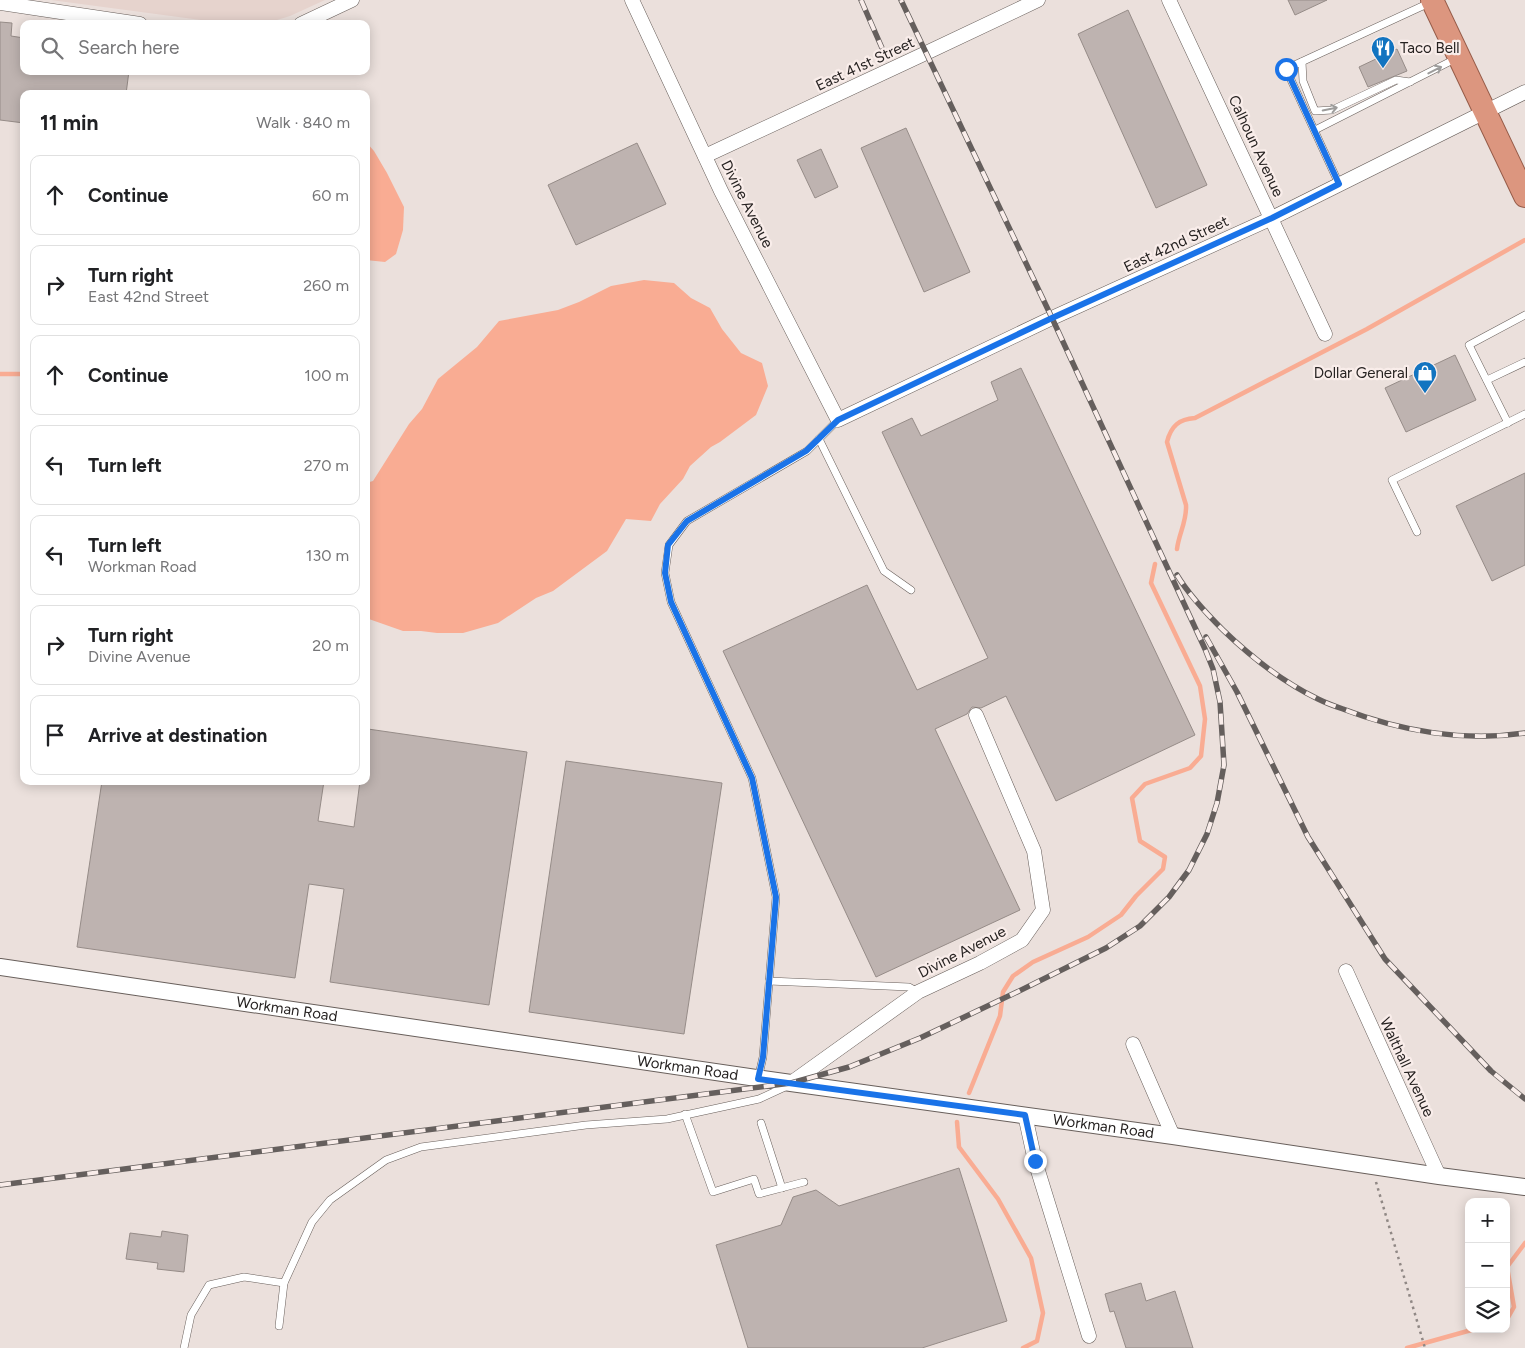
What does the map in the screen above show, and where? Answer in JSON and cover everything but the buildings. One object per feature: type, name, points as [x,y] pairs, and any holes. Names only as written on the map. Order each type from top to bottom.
[{"type":"highway","points":[[1432,1],[1485,111],[1517,171],[1525,196]]},
{"type":"street","points":[[310,20],[352,0]]},
{"type":"street","name":"Divine Avenue","points":[[632,0],[705,156],[838,420]]},
{"type":"street","name":"East 41st Street","points":[[705,156],[1038,0]]},
{"type":"street","name":"Calhoun Avenue","points":[[1169,0],[1325,334]]},
{"type":"street","points":[[0,3],[113,20]]},
{"type":"street","name":"East 42nd Street","points":[[838,420],[1272,218],[1525,92]]},
{"type":"street","name":"Divine Avenue","points":[[791,1083],[918,992],[980,963],[1022,940],[1043,910],[1034,850],[976,714]]},
{"type":"street","name":"Workman Road","points":[[0,967],[758,1079],[1025,1115],[1525,1187]]},
{"type":"street","name":"Walthall Avenue","points":[[1346,971],[1439,1176]]},
{"type":"street","points":[[1133,1044],[1173,1136]]},
{"type":"street","points":[[1025,1115],[1035,1161],[1089,1336]]},
{"type":"lane","points":[[1339,184],[1286,69],[1432,1]]},
{"type":"lane","points":[[1315,130],[1459,57]]},
{"type":"lane","points":[[1302,62],[1302,81],[1315,111],[1332,110],[1396,80],[1411,82]]},
{"type":"lane","points":[[1508,423],[1469,344],[1525,315]]},
{"type":"lane","points":[[1487,380],[1525,362]]},
{"type":"lane","points":[[1417,532],[1392,480],[1525,414]]},
{"type":"lane","points":[[758,1079],[763,1057],[776,897],[752,778],[671,602],[665,573],[668,545],[687,521],[806,451],[838,420]]},
{"type":"lane","points":[[819,439],[884,570],[911,590]]},
{"type":"lane","points":[[769,981],[909,987],[918,992]]},
{"type":"lane","points":[[279,1326],[284,1282],[312,1222],[330,1200],[386,1160],[421,1147],[586,1125],[667,1118],[759,1099],[791,1083]]},
{"type":"lane","points":[[685,1114],[713,1192],[754,1179],[760,1194],[804,1182]]},
{"type":"lane","points":[[761,1123],[782,1188]]},
{"type":"lane","points":[[184,1348],[191,1315],[209,1285],[244,1277],[284,1282]]},
{"type":"path","points":[[1371,1165],[1425,1348]]},
{"type":"shaded area","points":[[51,0],[325,0],[277,20],[201,20]]},
{"type":"shaded area","points":[[370,146],[387,173],[404,207],[403,230],[396,254],[385,262],[370,260]]},
{"type":"shaded area","points":[[644,280],[674,283],[691,298],[710,308],[722,329],[741,353],[762,363],[768,386],[756,415],[711,447],[690,466],[683,479],[660,504],[651,521],[626,519],[607,551],[553,591],[536,598],[498,623],[463,633],[437,633],[403,631],[370,619],[370,482],[373,481],[409,424],[422,409],[438,379],[477,347],[499,321],[558,310],[611,286]]},
{"type":"waterway","points":[[1177,549],[1186,505],[1167,442],[1176,424],[1195,418],[1367,329],[1525,240]]},
{"type":"waterway","points":[[0,374],[20,374]]},
{"type":"waterway","points":[[969,1093],[1000,1016],[1003,992],[1013,976],[1033,962],[1088,937],[1121,915],[1136,896],[1163,869],[1165,857],[1140,841],[1132,798],[1145,784],[1190,768],[1201,756],[1205,719],[1200,686],[1151,583],[1155,564]]},
{"type":"waterway","points":[[957,1122],[959,1147],[998,1199],[1031,1258],[1043,1313],[1037,1341],[1023,1348]]},
{"type":"waterway","points":[[1510,1314],[1514,1307],[1507,1267],[1525,1243]]},
{"type":"waterway","points":[[1407,1348],[1465,1332]]},
{"type":"railway","points":[[861,0],[882,48]]},
{"type":"railway","points":[[0,1185],[791,1083],[849,1067],[920,1038],[1017,992],[1106,948],[1140,926],[1169,897],[1189,870],[1207,834],[1217,803],[1224,765],[1220,702],[1213,669],[1052,318],[901,0]]},
{"type":"railway","points":[[1177,575],[1204,610],[1245,650],[1280,677],[1324,702],[1365,717],[1432,733],[1479,736],[1525,733]]},
{"type":"railway","points":[[1206,637],[1237,692],[1308,837],[1385,959],[1491,1071],[1525,1099]]},
{"type":"place","name":"Taco Bell","points":[[1383,69]]},
{"type":"place","name":"Dollar General","points":[[1425,394]]},
{"type":"route","points":[[1035,1161],[1025,1115],[758,1079],[763,1057],[776,897],[752,778],[671,602],[665,573],[668,545],[687,521],[806,451],[838,420],[1052,318],[1272,218],[1339,184],[1286,69]]}]
